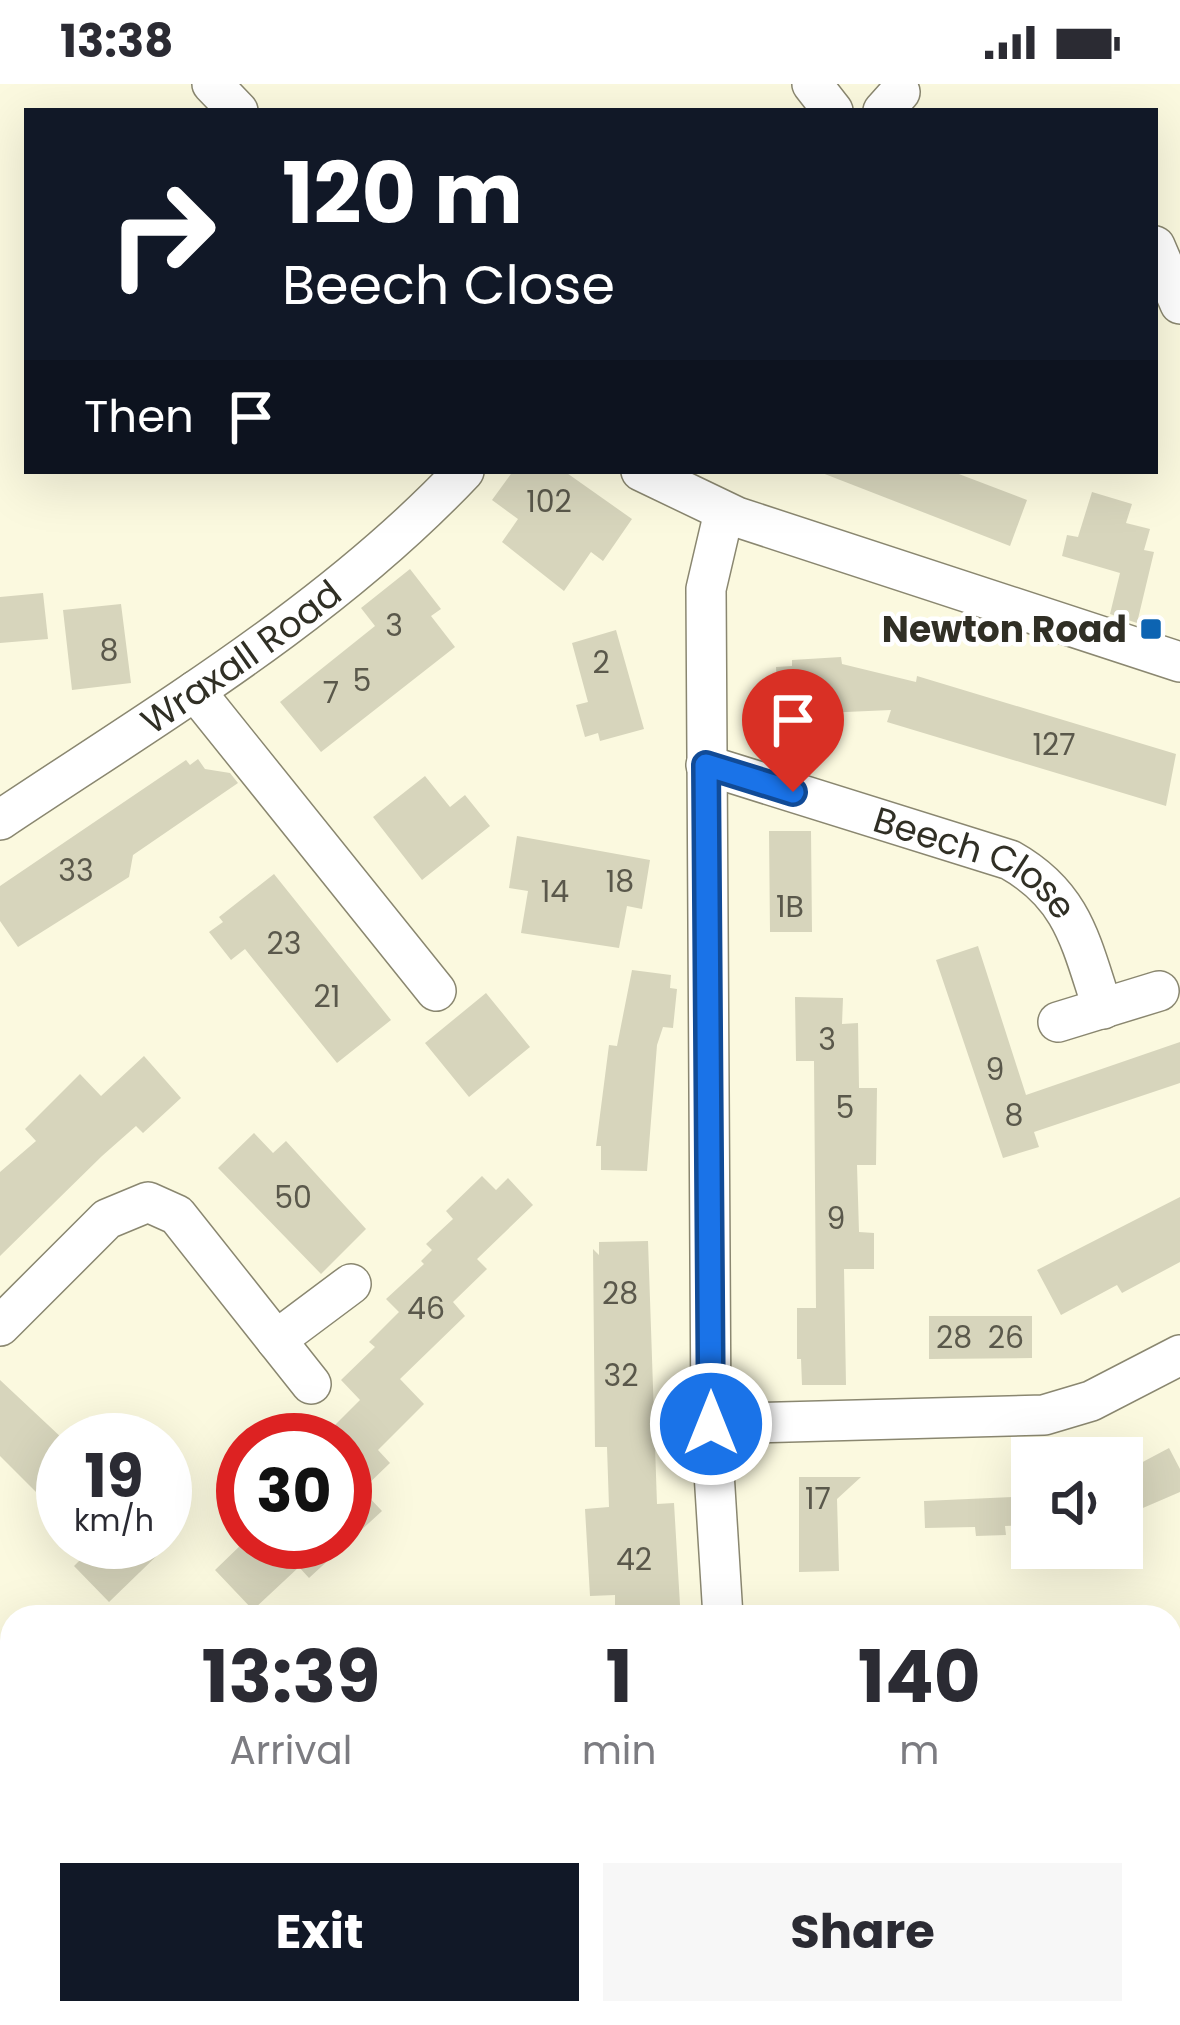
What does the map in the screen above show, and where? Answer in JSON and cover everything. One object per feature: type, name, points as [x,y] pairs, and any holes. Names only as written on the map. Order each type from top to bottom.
[{"type":"street","points":[[212,84],[235,108]]},
{"type":"street","points":[[1158,253],[1180,304]]},
{"type":"street","name":"Wraxall Road","points":[[0,820],[194,691],[355,573],[461,474]]},
{"type":"street","points":[[647,474],[724,512],[1180,662]]},
{"type":"street","points":[[722,1605],[711,1424],[706,589],[724,512]]},
{"type":"street","points":[[194,691],[436,991]]},
{"type":"street","name":"Beech Close","points":[[706,765],[1010,860],[1045,880],[1072,918],[1103,1010]]},
{"type":"street","points":[[1058,1022],[1159,992]]},
{"type":"street","points":[[0,1326],[107,1219],[148,1202],[177,1215],[310,1384]]},
{"type":"street","points":[[276,1340],[351,1284]]},
{"type":"street","points":[[711,1424],[1044,1415],[1091,1401],[1180,1355]]},
{"type":"building","points":[[511,474],[568,474],[632,519],[603,561],[591,552],[564,591],[502,542],[518,519],[492,500]]},
{"type":"building","points":[[825,474],[959,474],[1027,500],[1010,546]]},
{"type":"building","points":[[1092,492],[1132,504],[1126,523],[1150,529],[1144,550],[1154,552],[1137,623],[1110,614],[1120,573],[1062,556],[1067,535],[1078,537]]},
{"type":"building","points":[[410,569],[441,609],[431,616],[455,647],[321,752],[280,702],[375,626],[361,608]]},
{"type":"building","points":[[43,593],[48,639],[0,643],[0,597]]},
{"type":"building","points":[[121,604],[131,683],[72,690],[63,610]]},
{"type":"building","points":[[616,630],[644,729],[600,741],[598,733],[585,737],[576,705],[588,702],[572,643]]},
{"type":"building","points":[[841,657],[842,664],[916,682],[917,676],[1176,754],[1166,806],[887,722],[891,710],[778,715],[776,667],[792,666],[792,660]]},
{"type":"building","points":[[198,759],[205,769],[230,773],[238,783],[133,855],[129,877],[18,947],[0,921],[0,886],[186,760],[190,765]]},
{"type":"building","points":[[425,776],[450,807],[465,795],[490,826],[422,880],[373,817]]},
{"type":"building","points":[[769,831],[811,831],[812,932],[770,932]]},
{"type":"building","points":[[517,836],[650,860],[642,909],[627,906],[619,948],[521,933],[528,891],[509,888]]},
{"type":"building","points":[[274,874],[391,1020],[337,1063],[245,949],[231,960],[209,932],[223,922],[219,917]]},
{"type":"building","points":[[978,946],[1026,1095],[1180,1042],[1180,1083],[1034,1132],[1039,1147],[1003,1158],[936,960]]},
{"type":"building","points":[[632,970],[671,975],[670,988],[677,989],[673,1028],[663,1027],[657,1045],[647,1171],[601,1170],[601,1146],[596,1146],[609,1045],[617,1046]]},
{"type":"building","points":[[486,993],[530,1047],[469,1097],[425,1043]]},
{"type":"building","points":[[795,997],[843,998],[842,1024],[858,1023],[859,1088],[877,1088],[876,1165],[857,1165],[859,1232],[874,1233],[874,1269],[844,1269],[846,1385],[802,1385],[801,1359],[797,1359],[797,1308],[816,1308],[814,1061],[796,1061]]},
{"type":"building","points":[[144,1056],[181,1098],[143,1133],[136,1126],[0,1256],[0,1172],[36,1141],[25,1129],[80,1074],[101,1096]]},
{"type":"building","points":[[254,1133],[273,1153],[286,1141],[366,1229],[321,1274],[218,1168]]},
{"type":"building","points":[[482,1176],[496,1190],[508,1178],[533,1205],[477,1259],[487,1269],[453,1302],[465,1316],[400,1379],[424,1404],[378,1450],[390,1463],[372,1480],[372,1413],[347,1413],[360,1400],[341,1380],[375,1347],[369,1342],[399,1312],[386,1299],[424,1264],[421,1261],[432,1250],[426,1244],[453,1219],[446,1211]]},
{"type":"building","points":[[1180,1197],[1180,1262],[1122,1293],[1117,1285],[1061,1315],[1037,1270]]},
{"type":"building","points":[[648,1241],[657,1504],[674,1503],[680,1605],[615,1605],[615,1595],[590,1596],[585,1509],[609,1507],[607,1447],[595,1447],[593,1249],[599,1255],[599,1242]]},
{"type":"building","points":[[929,1316],[1032,1316],[1032,1358],[929,1359]]},
{"type":"building","points":[[0,1380],[36,1414],[36,1492],[0,1456]]},
{"type":"building","points":[[1169,1448],[1180,1469],[1180,1492],[1143,1508],[1143,1462]]},
{"type":"building","points":[[799,1477],[861,1477],[837,1499],[839,1571],[799,1572]]},
{"type":"building","points":[[1011,1497],[1011,1526],[1005,1526],[1006,1535],[976,1536],[975,1527],[925,1528],[924,1501]]},
{"type":"building","points":[[372,1500],[382,1511],[372,1520]]},
{"type":"building","points":[[77,1569],[143,1569],[109,1602]]},
{"type":"building","points":[[297,1569],[258,1605],[248,1605],[215,1570]]},
{"type":"place","name":"Newton Road","points":[[1151,629]]},
{"type":"route","points":[[711,1424],[706,765],[793,792]]}]
